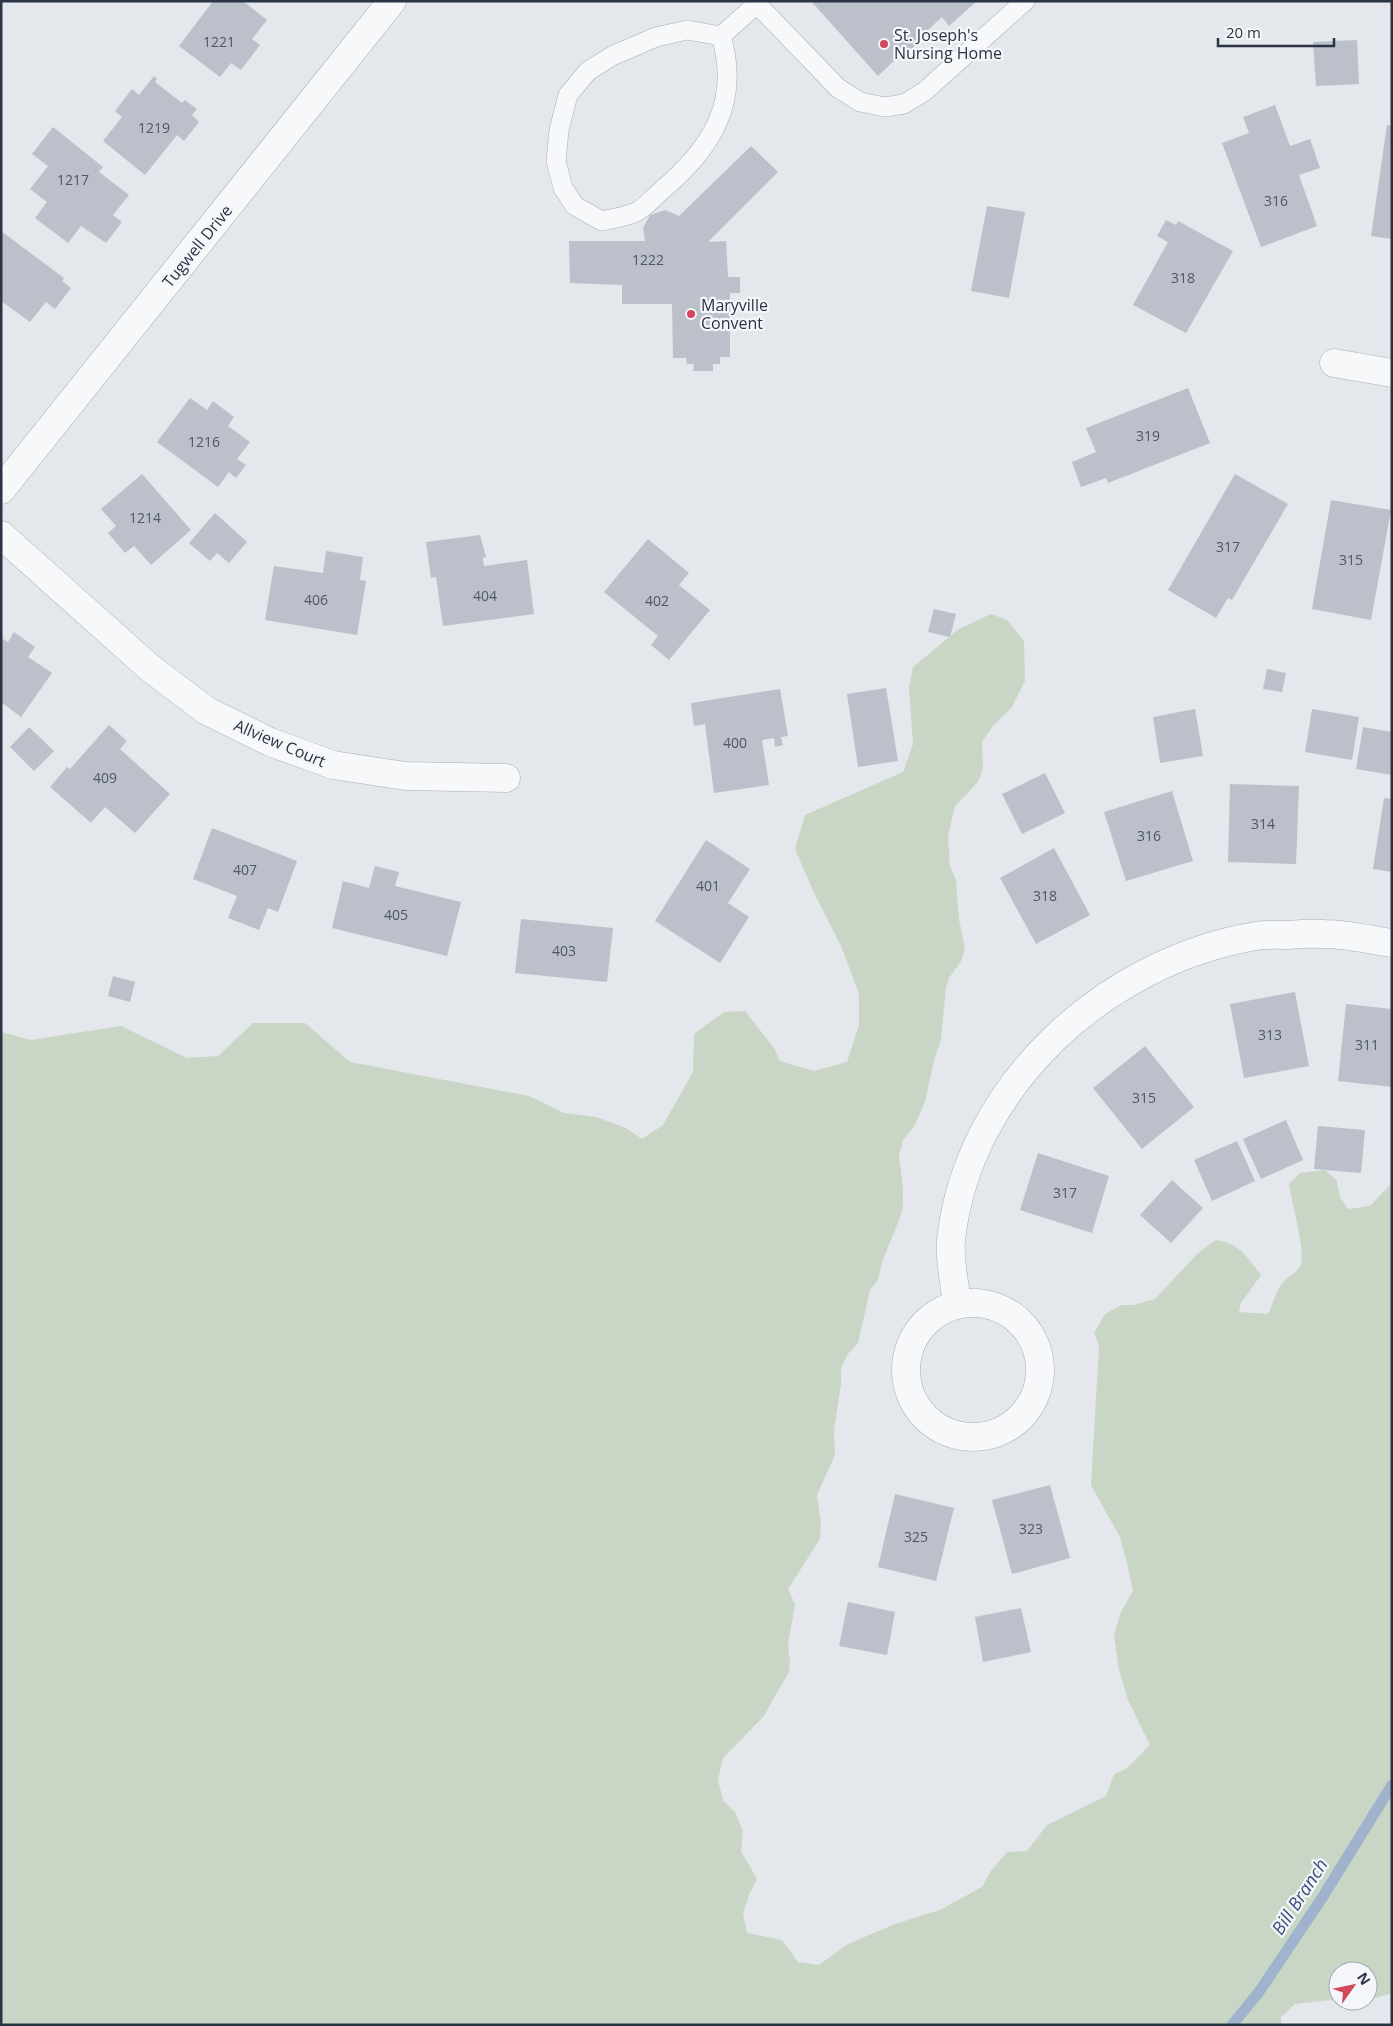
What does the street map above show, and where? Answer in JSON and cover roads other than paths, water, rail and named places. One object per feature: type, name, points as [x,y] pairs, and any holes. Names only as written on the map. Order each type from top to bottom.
[{"type":"street","name":"Tugwell Drive","points":[[1,490],[392,1]]},
{"type":"street","points":[[1334,363],[1392,373]]},
{"type":"street","name":"Allview Court","points":[[1,535],[150,668],[208,710],[270,742],[333,765],[406,776],[506,778]]},
{"type":"street","points":[[957,1304],[951,1242],[960,1189],[985,1131],[1019,1076],[1070,1023],[1123,984],[1184,954],[1248,938],[1257,936],[1326,934],[1392,943]]},
{"type":"street","points":[[984,1303],[1006,1311],[1025,1326],[1036,1346],[1040,1366],[1038,1389],[1029,1408],[1012,1425],[994,1434],[971,1438],[956,1435],[934,1425],[918,1411],[908,1390],[905,1360],[912,1338],[922,1324],[941,1310],[957,1304],[984,1303]]},
{"type":"lane","points":[[721,36],[755,2],[838,88],[860,102],[885,107],[904,104],[925,91],[1025,1]]},
{"type":"lane","points":[[687,30],[721,36],[727,56],[725,106],[710,140],[679,176],[636,212],[602,221],[575,206],[563,188],[556,161],[559,130],[568,95],[588,71],[612,56],[656,37],[687,30]]},
{"type":"waterway","name":"Bill Branch","points":[[1232,2025],[1259,1992],[1322,1898],[1392,1785]]},
{"type":"place","name":"St. Joseph's Nursing Home","points":[[884,44]]},
{"type":"place","name":"Maryville Convent","points":[[691,314]]}]
